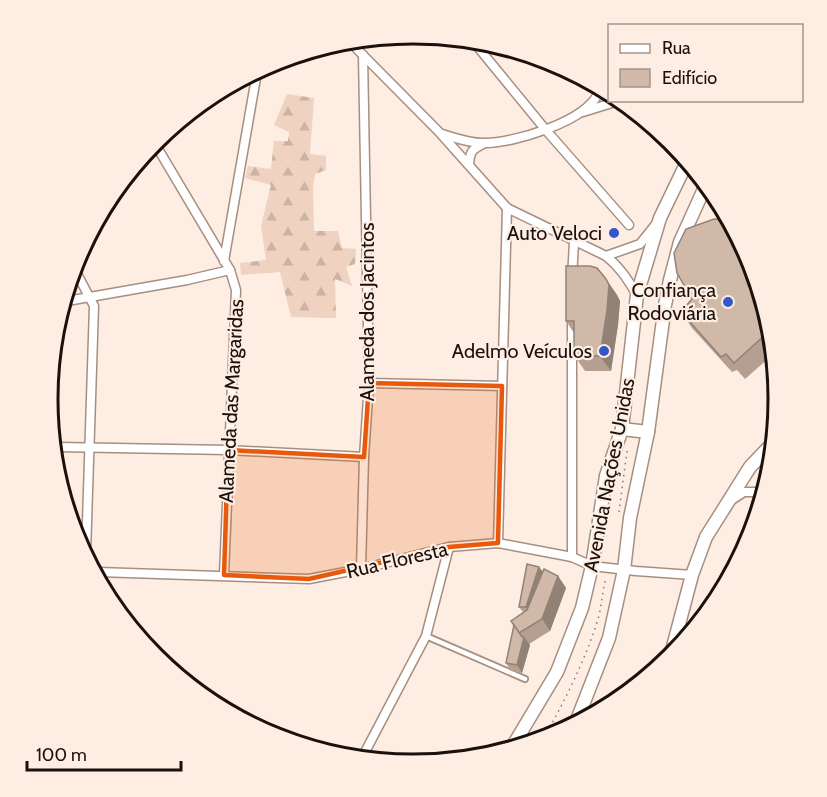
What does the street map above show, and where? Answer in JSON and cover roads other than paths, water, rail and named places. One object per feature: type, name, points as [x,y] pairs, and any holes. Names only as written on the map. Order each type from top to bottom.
[{"type":"main road","name":"Avenida Nações Unidas","points":[[518,738],[556,672],[582,608],[592,566],[606,476],[622,429],[637,295],[660,218],[684,169]]},
{"type":"main road","name":"Avenida Nações Unidas","points":[[583,710],[609,638],[624,570],[630,518],[648,432],[665,305],[680,242],[703,192]]},
{"type":"main road","points":[[680,242],[691,233],[702,231]]},
{"type":"main road","points":[[622,429],[648,432]]},
{"type":"main road","points":[[675,638],[692,575],[706,537],[750,467],[764,452]]},
{"type":"street","points":[[357,48],[441,134],[507,208],[606,256],[615,263],[637,295]]},
{"type":"street","points":[[480,50],[545,129],[630,225]]},
{"type":"street","name":"Alameda dos Jacintos","points":[[361,569],[364,457],[369,383],[363,55]]},
{"type":"street","points":[[224,261],[256,80]]},
{"type":"street","points":[[580,113],[598,95]]},
{"type":"street","points":[[441,134],[483,143],[512,140],[611,103]]},
{"type":"street","points":[[469,164],[473,148],[483,143]]},
{"type":"street","name":"Alameda das Margaridas","points":[[159,150],[230,270],[236,290],[224,574]]},
{"type":"street","points":[[498,543],[507,208]]},
{"type":"street","points":[[606,256],[640,244],[660,218]]},
{"type":"street","points":[[572,290],[574,242]]},
{"type":"street","points":[[73,300],[230,270]]},
{"type":"street","points":[[80,278],[94,306],[87,536]]},
{"type":"street","points":[[572,313],[572,557]]},
{"type":"street","points":[[369,383],[502,386]]},
{"type":"street","points":[[62,447],[228,450],[364,457]]},
{"type":"street","points":[[727,502],[744,492],[755,492]]},
{"type":"street","name":"Rua Floresta","points":[[104,572],[224,574],[309,579],[361,569],[448,547],[498,543],[572,557],[592,566],[692,575]]},
{"type":"street","points":[[366,750],[426,636],[448,547]]},
{"type":"lane","points":[[426,636],[525,679]]},
{"type":"place","name":"Auto Veloci","points":[[614,233]]},
{"type":"place","name":"Confiança Rodoviária","points":[[728,302]]},
{"type":"place","name":"Adelmo Veículos","points":[[604,351]]}]
